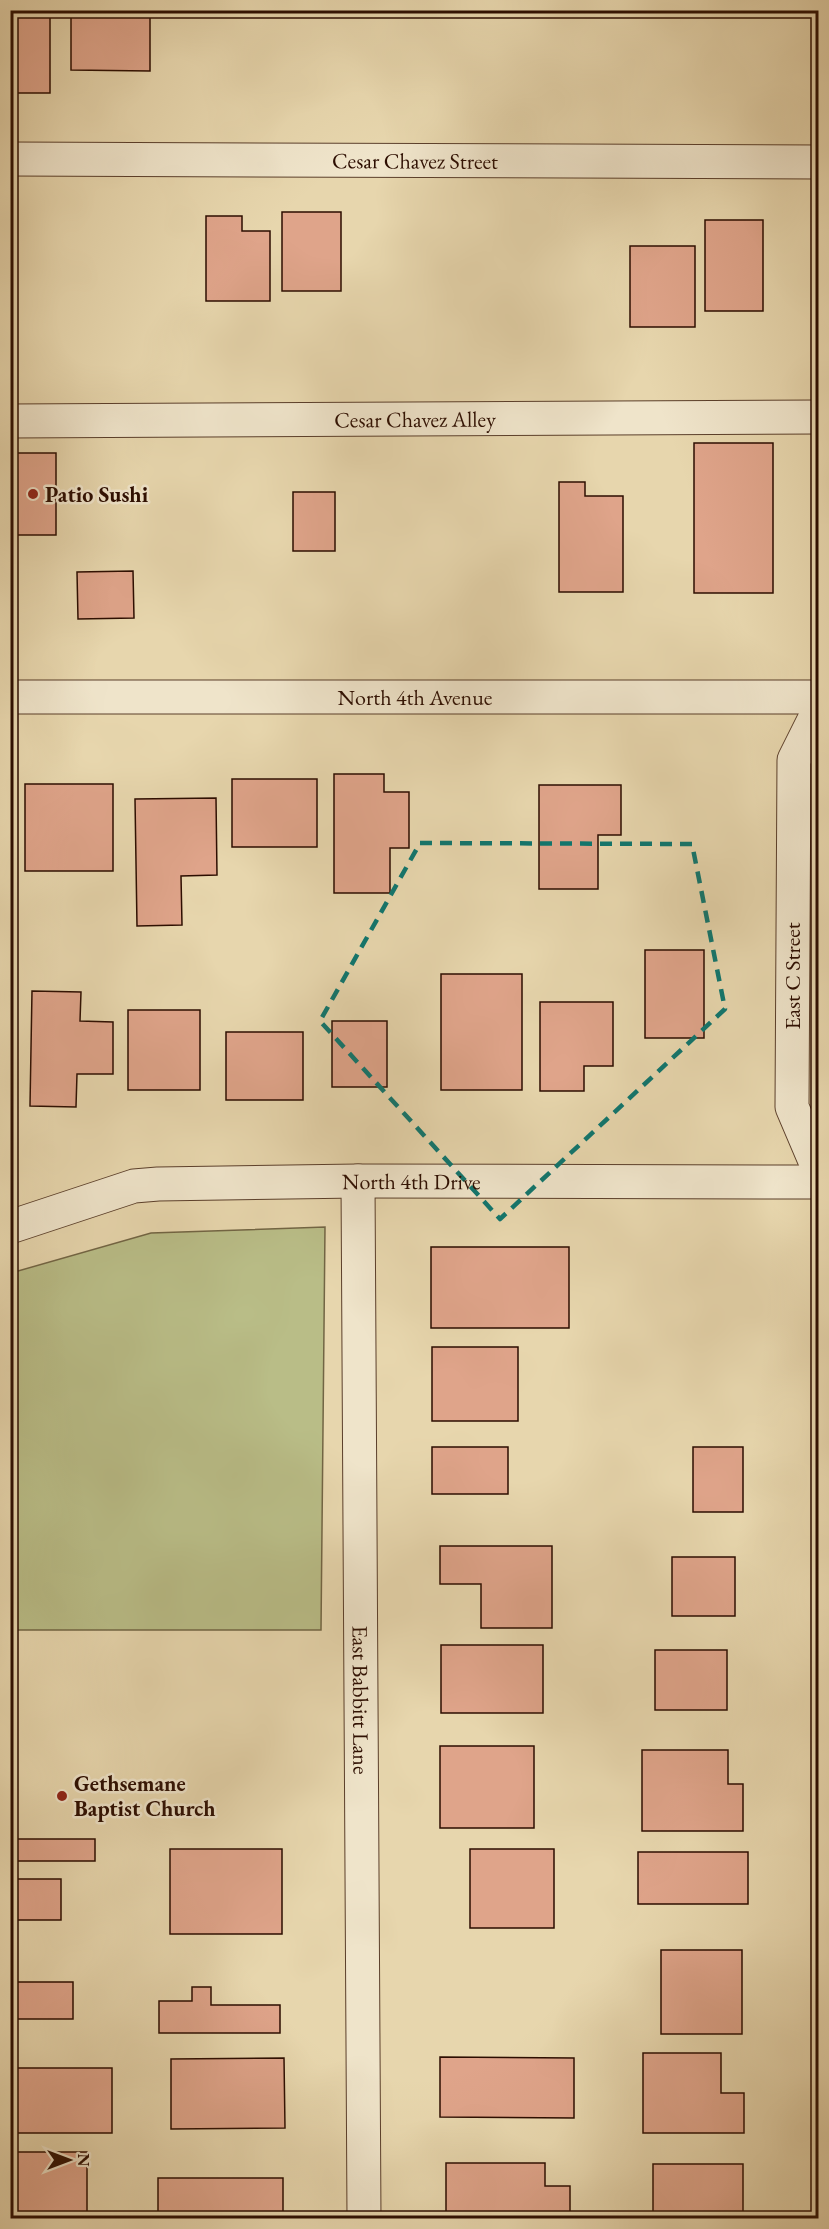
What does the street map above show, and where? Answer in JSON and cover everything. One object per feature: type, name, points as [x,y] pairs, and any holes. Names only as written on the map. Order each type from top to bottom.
[{"type":"street","name":"Cesar Chavez Street","points":[[10,159],[819,162]]},
{"type":"street","name":"Cesar Chavez Alley","points":[[10,421],[819,417]]},
{"type":"street","name":"North 4th Avenue","points":[[10,697],[819,697]]},
{"type":"street","name":"East C Street","points":[[819,712],[794,760],[792,1095],[792,1107],[819,1168]]},
{"type":"street","name":"North 4th Drive","points":[[10,1227],[134,1186],[358,1181],[819,1182]]},
{"type":"street","name":"East Babbitt Lane","points":[[358,1181],[364,2218]]},
{"type":"highlighted area","points":[[420,843],[692,844],[725,1009],[500,1219],[320,1021]]},
{"type":"green space","points":[[325,1227],[321,1630],[11,1630],[11,1273],[151,1233]]},
{"type":"building","points":[[10,10],[50,10],[50,93],[10,93]]},
{"type":"building","points":[[71,10],[150,10],[150,71],[71,70]]},
{"type":"building","points":[[282,212],[341,212],[341,291],[282,291]]},
{"type":"building","points":[[206,216],[242,216],[242,231],[270,231],[270,301],[206,301]]},
{"type":"building","points":[[705,220],[763,220],[763,311],[705,311]]},
{"type":"building","points":[[630,246],[695,246],[695,327],[630,327]]},
{"type":"building","points":[[694,443],[773,443],[773,593],[694,593]]},
{"type":"building","name":"Patio Sushi","points":[[10,453],[56,453],[56,535],[10,535]]},
{"type":"building","points":[[559,482],[585,482],[585,496],[623,496],[623,592],[559,592]]},
{"type":"building","points":[[293,492],[335,492],[335,551],[293,551]]},
{"type":"building","points":[[133,571],[134,618],[78,619],[77,572]]},
{"type":"building","points":[[334,774],[384,774],[384,792],[409,792],[409,848],[390,848],[390,893],[334,893]]},
{"type":"building","points":[[232,779],[317,779],[317,847],[232,847]]},
{"type":"building","points":[[25,784],[113,784],[113,871],[25,871]]},
{"type":"building","points":[[539,785],[621,785],[621,835],[598,835],[598,889],[539,889]]},
{"type":"building","points":[[216,798],[217,875],[181,876],[182,925],[137,926],[135,799]]},
{"type":"building","points":[[645,950],[704,950],[704,1038],[645,1038]]},
{"type":"building","points":[[441,974],[522,974],[522,1090],[441,1090]]},
{"type":"building","points":[[32,991],[81,992],[80,1021],[113,1022],[113,1074],[77,1074],[76,1107],[30,1106]]},
{"type":"building","points":[[540,1002],[613,1002],[613,1066],[584,1066],[584,1091],[540,1091]]},
{"type":"building","points":[[128,1010],[200,1010],[200,1090],[128,1090]]},
{"type":"building","points":[[332,1021],[387,1021],[387,1087],[332,1087]]},
{"type":"building","points":[[226,1032],[303,1032],[303,1100],[226,1100]]},
{"type":"building","points":[[431,1247],[569,1247],[569,1328],[431,1328]]},
{"type":"building","points":[[432,1347],[518,1347],[518,1421],[432,1421]]},
{"type":"building","points":[[432,1447],[508,1447],[508,1494],[432,1494]]},
{"type":"building","points":[[693,1447],[743,1447],[743,1512],[693,1512]]},
{"type":"building","points":[[440,1546],[552,1546],[552,1628],[481,1628],[481,1584],[440,1584]]},
{"type":"building","points":[[672,1557],[735,1557],[735,1616],[672,1616]]},
{"type":"building","points":[[441,1645],[543,1645],[543,1713],[441,1713]]},
{"type":"building","points":[[655,1650],[727,1650],[727,1710],[655,1710]]},
{"type":"building","points":[[440,1746],[534,1746],[534,1828],[440,1828]]},
{"type":"building","points":[[642,1750],[728,1750],[728,1784],[743,1784],[743,1831],[642,1831]]},
{"type":"building","points":[[10,1839],[95,1839],[95,1861],[10,1861]]},
{"type":"building","points":[[170,1849],[282,1849],[282,1934],[170,1934]]},
{"type":"building","points":[[470,1849],[554,1849],[554,1928],[470,1928]]},
{"type":"building","points":[[638,1852],[748,1852],[748,1904],[638,1904]]},
{"type":"building","points":[[10,1879],[61,1879],[61,1920],[10,1920]]},
{"type":"building","points":[[661,1950],[742,1950],[742,2034],[661,2034]]},
{"type":"building","points":[[10,1982],[73,1982],[73,2019],[10,2019]]},
{"type":"building","points":[[192,1987],[211,1987],[211,2005],[280,2005],[280,2033],[159,2033],[159,2001],[192,2001]]},
{"type":"building","points":[[643,2053],[721,2053],[721,2093],[744,2093],[744,2133],[643,2133]]},
{"type":"building","points":[[440,2057],[574,2058],[574,2118],[440,2117]]},
{"type":"building","points":[[284,2058],[285,2128],[171,2129],[171,2059]]},
{"type":"building","points":[[10,2068],[112,2068],[112,2133],[10,2133]]},
{"type":"building","points":[[10,2152],[87,2152],[87,2218],[10,2218]]},
{"type":"building","points":[[446,2163],[545,2163],[545,2186],[570,2186],[570,2218],[446,2218]]},
{"type":"building","points":[[653,2164],[743,2164],[743,2218],[653,2218]]},
{"type":"building","points":[[158,2178],[283,2178],[283,2218],[158,2218]]},
{"type":"place","name":"Patio Sushi","points":[[33,494]]},
{"type":"place","name":"Gethsemane Baptist Church","points":[[62,1796]]}]
